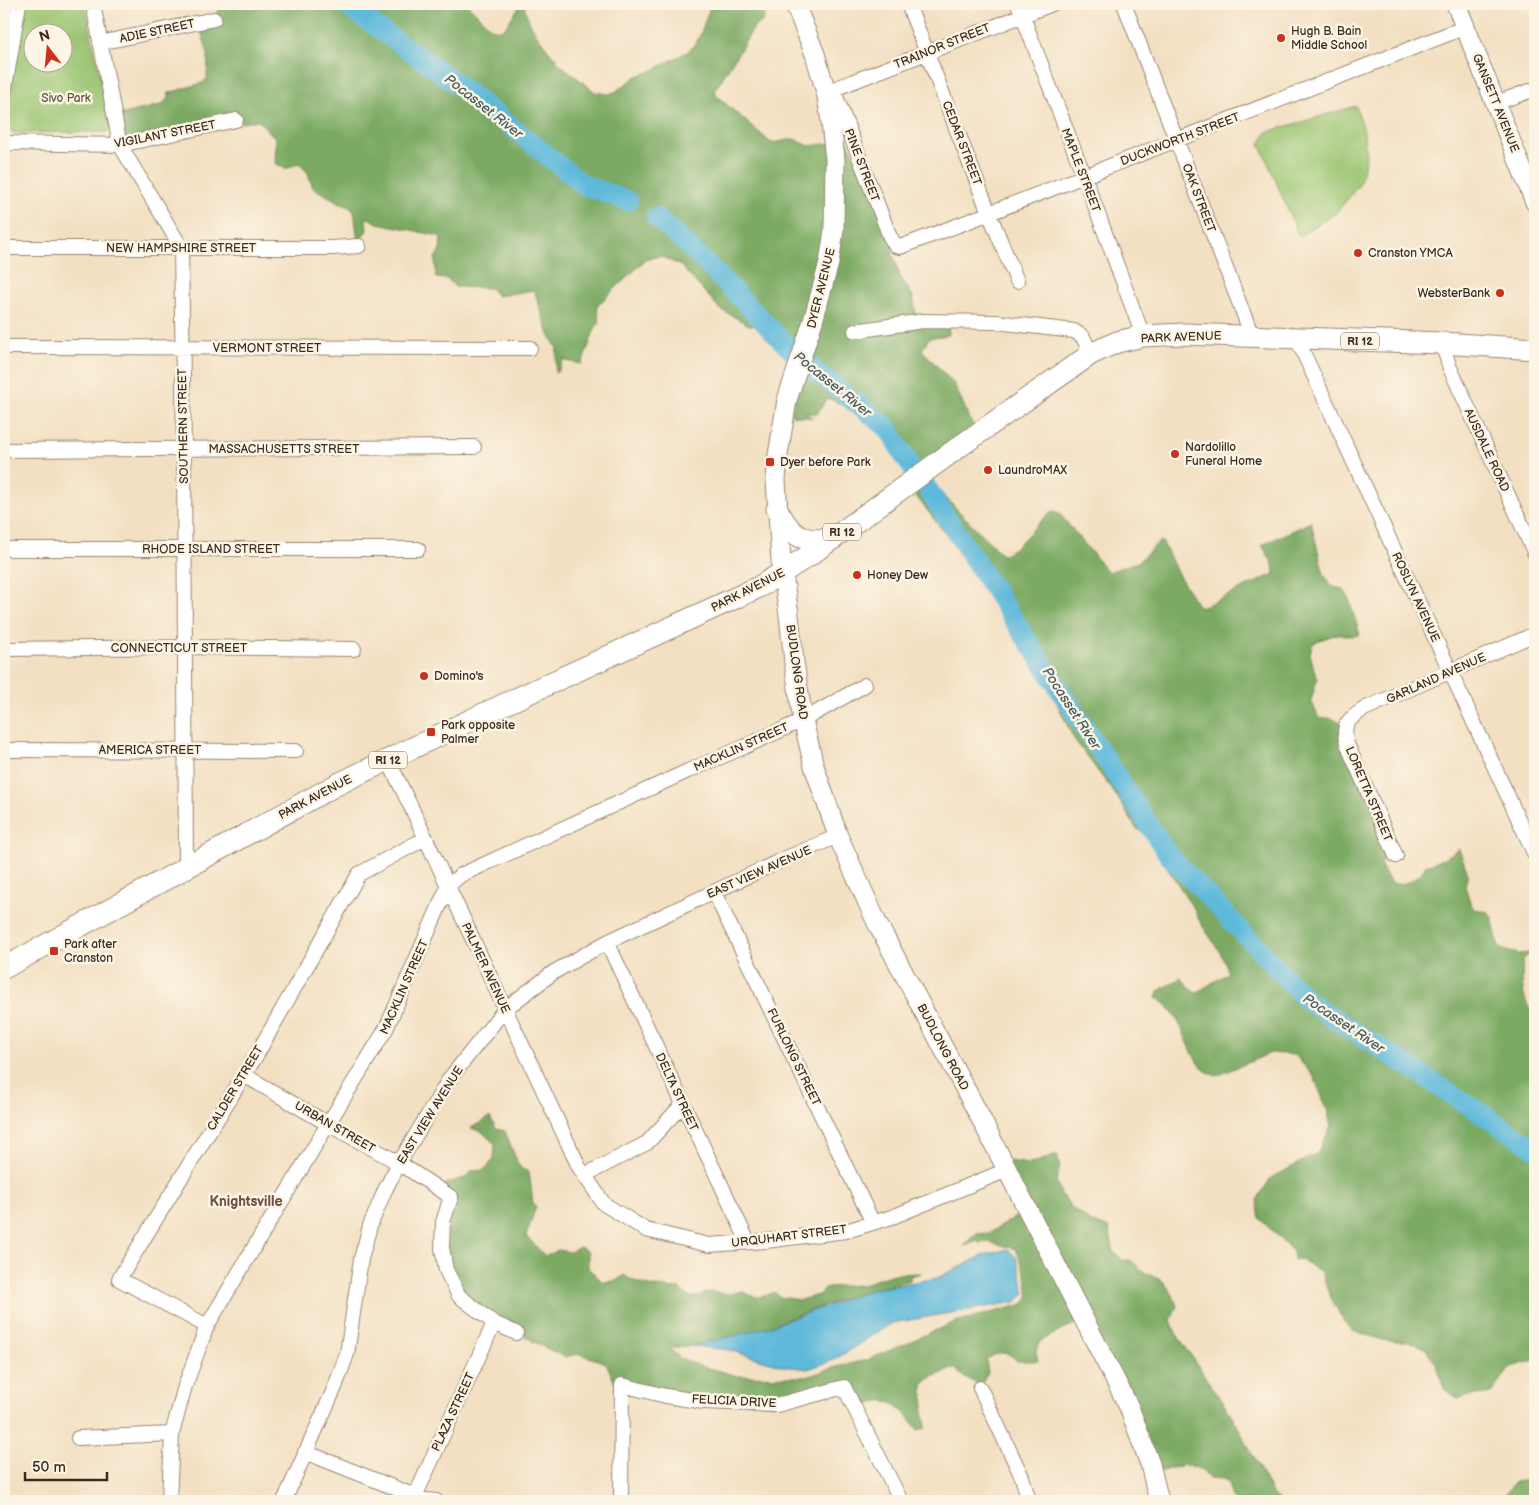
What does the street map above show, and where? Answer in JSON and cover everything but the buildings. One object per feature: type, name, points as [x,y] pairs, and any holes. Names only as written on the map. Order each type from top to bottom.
[{"type":"main road","name":"DYER AVENUE","points":[[782,573],[777,510],[776,480],[778,455],[787,400],[813,321],[829,262],[834,230],[836,159],[829,91],[795,4]]},
{"type":"main road","name":"GANSETT AVENUE","points":[[1456,4],[1535,202]]},
{"type":"main road","name":"PARK AVENUE","points":[[4,968],[296,806],[388,760],[759,587],[833,539],[962,444],[1091,354],[1117,342],[1143,336],[1184,334],[1532,348]]},
{"type":"main road","points":[[777,510],[787,527],[798,536],[814,541],[833,539]]},
{"type":"main road","name":"BUDLONG ROAD","points":[[782,573],[803,720],[814,766],[838,836],[877,923],[1129,1407],[1150,1464],[1159,1501]]},
{"type":"street","points":[[4,93],[19,4]]},
{"type":"street","points":[[93,4],[120,145],[181,247]]},
{"type":"street","name":"CEDAR STREET","points":[[908,4],[989,213],[1018,281]]},
{"type":"street","name":"TRAINOR STREET","points":[[829,91],[927,53],[1020,9],[1052,4]]},
{"type":"street","name":"OAK STREET","points":[[1124,4],[1252,336]]},
{"type":"street","name":"MAPLE STREET","points":[[1020,9],[1143,336]]},
{"type":"street","name":"ADIE STREET","points":[[100,43],[214,20]]},
{"type":"street","name":"DUCKWORTH STREET","points":[[894,243],[900,247],[1466,27]]},
{"type":"street","points":[[1496,103],[1535,88]]},
{"type":"street","name":"PINE STREET","points":[[829,91],[894,243]]},
{"type":"street","name":"VIGILANT STREET","points":[[4,143],[120,145],[236,120]]},
{"type":"street","name":"NEW HAMPSHIRE STREET","points":[[4,248],[333,248],[359,246]]},
{"type":"street","name":"SOUTHERN STREET","points":[[181,247],[186,868]]},
{"type":"street","points":[[855,331],[923,321],[996,322],[1074,330],[1083,337],[1091,354]]},
{"type":"street","name":"ROSLYN AVENUE","points":[[1297,338],[1535,855]]},
{"type":"street","name":"AUSDALE ROAD","points":[[1442,343],[1450,368],[1535,554]]},
{"type":"street","name":"VERMONT STREET","points":[[4,347],[530,348]]},
{"type":"street","name":"MASSACHUSETTS STREET","points":[[4,450],[474,446]]},
{"type":"street","name":"RHODE ISLAND STREET","points":[[4,549],[418,549]]},
{"type":"street","name":"GARLAND AVENUE","points":[[1345,731],[1346,724],[1351,718],[1364,709],[1535,634]]},
{"type":"street","name":"CONNECTICUT STREET","points":[[4,649],[184,647],[354,649]]},
{"type":"street","name":"MACKLIN STREET","points":[[168,1501],[172,1434],[185,1386],[207,1326],[386,1029],[448,886],[461,875],[803,720],[865,685]]},
{"type":"street","name":"LORETTA STREET","points":[[1345,731],[1347,744],[1396,856]]},
{"type":"street","name":"AMERICA STREET","points":[[4,750],[296,751]]},
{"type":"street","name":"PALMER AVENUE","points":[[388,760],[585,1175]]},
{"type":"street","name":"EAST VIEW AVENUE","points":[[284,1501],[335,1387],[347,1354],[361,1259],[370,1226],[385,1190],[450,1078],[505,1009],[554,972],[607,942],[784,859],[838,836]]},
{"type":"street","name":"CALDER STREET","points":[[207,1326],[119,1279],[244,1074],[359,874],[426,838]]},
{"type":"street","name":"FURLONG STREET","points":[[714,892],[873,1223]]},
{"type":"street","name":"DELTA STREET","points":[[607,942],[748,1242]]},
{"type":"street","name":"URBAN STREET","points":[[244,1074],[328,1124],[399,1163],[451,1198],[443,1222],[442,1248],[446,1270],[459,1296],[494,1324]]},
{"type":"street","points":[[585,1175],[646,1143],[683,1104]]},
{"type":"street","name":"URQUHART STREET","points":[[585,1175],[604,1204],[646,1230],[709,1245],[846,1230],[892,1217],[1007,1170]]},
{"type":"street","points":[[494,1324],[516,1333]]},
{"type":"street","name":"PLAZA STREET","points":[[414,1499],[494,1324]]},
{"type":"street","name":"FELICIA DRIVE","points":[[621,1501],[622,1385],[666,1396],[704,1402],[777,1405],[844,1386],[901,1501]]},
{"type":"street","points":[[980,1388],[1022,1477],[1029,1501]]},
{"type":"street","points":[[78,1438],[172,1434]]},
{"type":"street","points":[[305,1452],[414,1499],[436,1501]]},
{"type":"green space","name":"Sivo Park","points":[[24,4],[85,4],[111,129],[107,132],[14,133],[4,127],[4,115]]},
{"type":"green space","points":[[222,4],[467,4],[490,27],[499,31],[506,26],[521,4],[524,4],[532,26],[553,56],[557,57],[556,61],[595,92],[609,94],[615,92],[637,76],[649,72],[687,52],[700,36],[711,4],[772,4],[769,5],[762,22],[755,26],[715,90],[716,95],[771,143],[794,139],[809,146],[832,143],[827,95],[895,244],[892,251],[900,276],[913,297],[917,320],[949,325],[948,335],[929,338],[922,350],[954,384],[976,432],[930,476],[943,495],[1002,555],[1016,547],[1050,512],[1058,512],[1108,572],[1138,562],[1160,541],[1163,543],[1179,576],[1200,608],[1274,574],[1273,564],[1262,545],[1311,522],[1324,575],[1333,587],[1343,589],[1348,596],[1360,635],[1337,634],[1317,641],[1312,645],[1310,654],[1317,680],[1311,700],[1319,719],[1329,718],[1346,724],[1391,843],[1380,864],[1390,882],[1403,884],[1419,875],[1426,865],[1443,859],[1459,849],[1468,874],[1465,886],[1471,905],[1475,909],[1488,912],[1492,917],[1498,944],[1503,950],[1519,954],[1529,953],[1523,960],[1522,982],[1524,996],[1535,1015],[1535,1360],[1511,1367],[1491,1393],[1458,1398],[1444,1389],[1437,1365],[1426,1349],[1408,1341],[1387,1341],[1352,1331],[1344,1322],[1330,1296],[1321,1272],[1301,1259],[1294,1260],[1293,1252],[1260,1219],[1257,1200],[1270,1179],[1317,1153],[1331,1127],[1327,1109],[1314,1077],[1295,1055],[1271,1053],[1216,1076],[1206,1071],[1198,1062],[1173,1013],[1156,998],[1158,991],[1181,978],[1196,993],[1228,973],[1226,964],[1146,834],[1136,828],[1118,798],[1074,739],[1041,670],[998,601],[909,487],[913,482],[897,458],[901,448],[898,434],[890,435],[831,399],[826,400],[817,414],[805,413],[813,418],[791,415],[808,345],[781,338],[777,332],[767,326],[749,325],[720,309],[681,266],[660,256],[645,260],[598,305],[600,323],[596,326],[582,364],[566,361],[564,358],[558,371],[555,373],[557,348],[549,335],[534,290],[497,296],[490,288],[455,287],[447,279],[436,278],[435,258],[440,250],[441,238],[439,236],[378,223],[366,217],[367,230],[358,243],[354,210],[313,188],[308,173],[298,163],[286,169],[275,163],[276,139],[258,120],[243,123],[236,120],[122,143],[115,116],[161,105],[168,99],[169,93],[202,83],[207,79],[208,54],[199,24],[213,19]]},
{"type":"green space","points":[[1356,106],[1364,131],[1366,160],[1359,185],[1336,213],[1299,236],[1260,144],[1267,132]]},
{"type":"green space","points":[[490,1117],[496,1129],[505,1131],[518,1164],[522,1169],[529,1172],[533,1203],[536,1207],[526,1236],[545,1256],[558,1250],[570,1252],[580,1247],[588,1252],[588,1268],[603,1282],[616,1281],[624,1275],[644,1284],[680,1289],[685,1294],[693,1297],[715,1292],[732,1294],[741,1291],[757,1297],[774,1292],[780,1297],[800,1300],[818,1295],[828,1287],[861,1285],[893,1274],[921,1273],[910,1276],[910,1280],[850,1296],[787,1319],[746,1338],[708,1345],[669,1348],[680,1358],[700,1366],[738,1376],[807,1377],[832,1368],[867,1360],[955,1322],[1021,1305],[1028,1300],[1028,1287],[1016,1249],[988,1242],[979,1243],[978,1241],[964,1246],[975,1234],[989,1233],[1027,1210],[1003,1160],[1029,1164],[1057,1155],[1060,1166],[1056,1180],[1061,1194],[1072,1208],[1092,1223],[1109,1228],[1114,1252],[1123,1260],[1130,1260],[1146,1273],[1163,1281],[1173,1295],[1177,1306],[1171,1320],[1176,1333],[1234,1419],[1273,1495],[1280,1501],[1234,1501],[1228,1484],[1224,1479],[1209,1478],[1201,1469],[1184,1465],[1154,1473],[1083,1320],[1040,1341],[1036,1351],[1038,1361],[1017,1361],[1013,1357],[1002,1353],[986,1359],[988,1373],[980,1386],[960,1374],[955,1368],[930,1378],[924,1383],[922,1392],[925,1402],[923,1411],[926,1428],[918,1430],[900,1409],[889,1402],[876,1402],[859,1411],[846,1388],[772,1404],[620,1387],[615,1383],[606,1363],[580,1354],[564,1357],[532,1341],[459,1295],[445,1268],[451,1198],[441,1187],[468,1177],[471,1171],[484,1170],[494,1159],[495,1144],[482,1132],[471,1128]]},
{"type":"green space","points":[[1535,1479],[1535,1501],[1509,1501],[1506,1493],[1515,1482]]},
{"type":"water","points":[[1008,1249],[1017,1258],[1025,1294],[1015,1302],[892,1323],[834,1360],[808,1369],[783,1366],[730,1350],[692,1346],[765,1328],[874,1289],[937,1278],[984,1255]]},
{"type":"waterway","name":"Pocasset River","points":[[344,4],[460,86],[584,185],[628,201]]},
{"type":"waterway","name":"Pocasset River","points":[[656,217],[704,261],[801,360],[888,428],[906,459],[1168,854],[1309,1002],[1535,1148]]},
{"type":"place","name":"Hugh B. Bain Middle School","points":[[1281,38]]},
{"type":"place","name":"Cranston YMCA","points":[[1358,253]]},
{"type":"place","name":"WebsterBank","points":[[1500,293]]},
{"type":"place","name":"Nardolillo Funeral Home","points":[[1175,454]]},
{"type":"place","name":"Dyer before Park","points":[[770,462]]},
{"type":"place","name":"LaundroMAX","points":[[988,470]]},
{"type":"place","name":"Honey Dew","points":[[857,575]]},
{"type":"place","name":"Domino's","points":[[424,676]]},
{"type":"place","name":"Park opposite Palmer","points":[[431,732]]},
{"type":"place","name":"Park after Cranston","points":[[54,951]]},
{"type":"district","name":"Knightsville","points":[[246,1201]]}]
